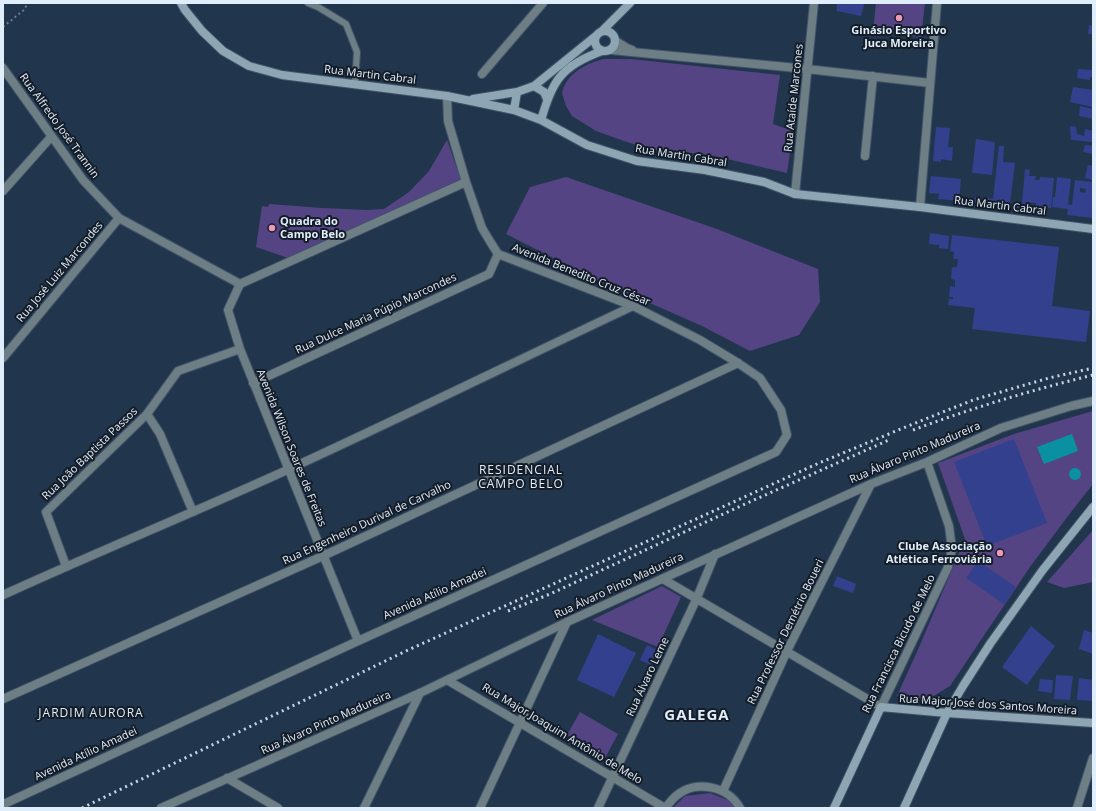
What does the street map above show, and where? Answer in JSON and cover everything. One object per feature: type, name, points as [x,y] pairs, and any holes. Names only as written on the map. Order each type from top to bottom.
[{"type":"main road","name":"Rua Martin Cabral","points":[[181,3],[202,31],[223,51],[249,66],[282,75],[447,96],[514,110],[541,120],[587,145],[637,161],[705,170],[764,182],[795,194],[920,207],[1093,229]]},
{"type":"main road","points":[[468,100],[517,92],[534,86],[599,34],[630,3]]},
{"type":"main road","points":[[541,120],[547,100],[555,82],[568,68],[585,57],[602,51],[611,50],[614,47],[614,38],[624,9]]},
{"type":"main road","points":[[602,51],[596,47],[595,44],[599,34],[608,31],[614,38]]},
{"type":"main road","points":[[534,86],[544,92],[547,100]]},
{"type":"main road","points":[[514,110],[517,92]]},
{"type":"main road","points":[[904,808],[947,713],[990,644],[1042,571],[1093,507]]},
{"type":"main road","name":"Rua Major José dos Santos Moreira","points":[[881,707],[1093,724]]},
{"type":"main road","name":"Rua Francisca Bicudo de Melo","points":[[834,808],[881,707]]},
{"type":"street","points":[[482,74],[543,3]]},
{"type":"street","name":"Rua Ataíde Marcones","points":[[795,194],[814,3]]},
{"type":"street","points":[[920,207],[938,3]]},
{"type":"street","points":[[614,38],[627,48],[644,53]]},
{"type":"street","points":[[611,50],[807,69],[930,83]]},
{"type":"street","name":"Rua Alfredo José Trannin","points":[[3,68],[83,180],[119,218],[240,284]]},
{"type":"street","points":[[865,156],[873,76]]},
{"type":"street","name":"Avenida Benedito Cruz César","points":[[447,96],[448,121],[466,182],[482,228],[498,254],[633,306],[700,340],[738,363]]},
{"type":"street","points":[[3,191],[51,137]]},
{"type":"street","points":[[240,284],[466,182]]},
{"type":"street","name":"Rua José Luiz Marcondes","points":[[3,358],[119,218]]},
{"type":"street","name":"Rua Dulce Maria Púpio Marcondes","points":[[253,383],[489,274],[498,254]]},
{"type":"street","name":"Avenida Wilson Soares de Freitas","points":[[240,284],[228,310],[240,349],[358,641]]},
{"type":"street","points":[[3,595],[289,469],[633,306]]},
{"type":"street","points":[[147,414],[178,371],[240,349]]},
{"type":"street","name":"Rua Engenheiro Durival de Carvalho","points":[[3,699],[323,556],[738,363]]},
{"type":"street","name":"Avenida Atílio Amadei","points":[[3,803],[776,452],[787,435],[781,410],[760,378],[738,363]]},
{"type":"street","name":"Rua Álvaro Pinto Madureira","points":[[161,808],[420,693],[567,622],[871,484],[927,462],[1001,428],[1071,406],[1093,401]]},
{"type":"street","name":"Rua João Baptista Passos","points":[[66,566],[46,512],[147,414],[160,434],[193,512]]},
{"type":"street","name":"Rua Francisca Bicudo de Melo","points":[[881,707],[948,567],[952,549],[949,526],[927,462]]},
{"type":"street","name":"Rua Professor Demétrio Boueri","points":[[723,791],[787,651],[871,484]]},
{"type":"street","name":"Rua Álvaro Leme","points":[[598,808],[696,600],[715,554]]},
{"type":"street","points":[[663,579],[696,600],[787,651],[881,707]]},
{"type":"street","points":[[480,808],[567,622]]},
{"type":"street","name":"Rua Major Joaquim Antônio de Melo","points":[[448,680],[665,808]]},
{"type":"street","points":[[364,808],[420,693]]},
{"type":"street","points":[[1077,808],[1093,758]]},
{"type":"street","points":[[227,778],[278,808]]},
{"type":"street","points":[[665,808],[676,796],[691,788],[707,786],[723,791],[737,801],[740,808]]},
{"type":"lane","points":[[308,3],[318,7],[346,24],[357,52],[355,84]]},
{"type":"path","points":[[3,27],[25,9],[27,3]]},
{"type":"shaded area","name":"Ginásio Esportivo Juca Moreira","points":[[876,3],[925,3],[921,37],[873,32]]},
{"type":"shaded area","points":[[604,59],[631,59],[780,75],[773,124],[793,131],[787,173],[710,155],[648,149],[596,131],[572,116],[566,106],[562,93],[566,82],[574,73],[589,64]]},
{"type":"shaded area","points":[[447,140],[461,180],[288,258],[256,247],[262,206],[268,207],[269,204],[367,210],[384,209],[409,192],[429,171]]},
{"type":"shaded area","points":[[566,177],[717,229],[818,269],[820,302],[799,335],[750,351],[702,326],[593,278],[506,234],[530,187]]},
{"type":"shaded area","name":"Clube Associação Atlética Ferroviária","points":[[1093,411],[1093,484],[1030,567],[950,686],[932,697],[912,701],[897,696],[965,539],[938,463],[1014,434]]},
{"type":"shaded area","points":[[1072,434],[1078,451],[1044,464],[1037,447]]},
{"type":"shaded area","points":[[1075,468],[1079,470],[1081,474],[1079,478],[1075,480],[1071,478],[1069,474],[1071,470]]},
{"type":"shaded area","points":[[1093,530],[1093,582],[1064,588],[1047,582]]},
{"type":"shaded area","points":[[662,586],[681,597],[658,647],[592,620]]},
{"type":"shaded area","points":[[580,712],[618,734],[605,758],[567,735]]},
{"type":"shaded area","points":[[710,793],[732,802],[735,808],[673,808],[685,796]]},
{"type":"building","points":[[837,3],[863,3],[864,5],[861,16],[837,11]]},
{"type":"building","points":[[1089,25],[1093,26],[1093,34],[1088,34]]},
{"type":"building","points":[[1078,69],[1093,70],[1093,77],[1090,77],[1090,80],[1077,78]]},
{"type":"building","points":[[1073,87],[1093,90],[1093,107],[1070,102]]},
{"type":"building","points":[[1080,106],[1093,109],[1093,119],[1079,116]]},
{"type":"building","points":[[1070,126],[1076,127],[1077,134],[1084,136],[1085,129],[1093,131],[1093,142],[1071,140]]},
{"type":"building","points":[[936,127],[950,128],[948,147],[953,147],[952,161],[941,159],[941,162],[933,161]]},
{"type":"building","points":[[976,139],[995,142],[992,175],[972,173]]},
{"type":"building","points":[[1085,145],[1093,146],[1093,154],[1083,152]]},
{"type":"building","points":[[999,146],[1004,146],[1003,162],[1015,163],[1010,203],[992,201],[992,205],[974,203],[975,197],[993,199]]},
{"type":"building","points":[[1088,165],[1093,166],[1093,180],[1085,178]]},
{"type":"building","points":[[1025,169],[1030,170],[1029,176],[1036,176],[1035,180],[1039,180],[1040,177],[1054,178],[1051,208],[1036,206],[1036,203],[1027,202],[1026,209],[1017,208],[1018,202],[1022,203]]},
{"type":"building","points":[[931,176],[961,179],[959,201],[938,199],[939,194],[929,193]]},
{"type":"building","points":[[1057,177],[1071,179],[1068,204],[1072,205],[1075,180],[1093,182],[1093,218],[1067,215],[1068,209],[1052,207],[1053,197],[1055,197]],"holes":[[[1080,188],[1086,189],[1085,193],[1080,192]]]},
{"type":"building","points":[[930,233],[949,236],[948,249],[939,248],[939,245],[929,244]]},
{"type":"building","points":[[952,235],[1059,247],[1052,306],[1090,311],[1086,342],[972,329],[975,308],[948,305],[949,299],[953,299],[953,297],[949,297],[950,286],[955,287],[955,280],[951,279],[952,267],[957,267],[958,259],[953,259],[954,252],[950,251]]},
{"type":"building","points":[[1014,439],[1047,523],[987,546],[954,462]]},
{"type":"building","points":[[978,561],[1016,587],[1004,604],[966,578]]},
{"type":"building","points":[[837,576],[856,584],[853,593],[833,586]]},
{"type":"building","points":[[1031,626],[1055,646],[1027,685],[1002,667]]},
{"type":"building","points":[[1084,630],[1093,633],[1093,654],[1079,649]]},
{"type":"building","points":[[598,634],[636,653],[614,697],[577,680]]},
{"type":"building","points":[[647,645],[657,650],[651,665],[640,660]]},
{"type":"building","points":[[1056,675],[1073,676],[1070,700],[1054,699]]},
{"type":"building","points":[[1079,678],[1093,680],[1092,701],[1077,700]]},
{"type":"building","points":[[1040,679],[1053,680],[1052,693],[1038,691]]},
{"type":"railway","points":[[82,808],[406,651],[819,463],[973,400],[1049,378],[1093,368]]},
{"type":"railway","points":[[913,430],[1002,400],[1093,375]]},
{"type":"railway","points":[[508,611],[550,594],[745,504],[889,440]]},
{"type":"place","name":"Ginásio Esportivo Juca Moreira","points":[[899,18]]},
{"type":"place","name":"Quadra do Campo Belo","points":[[272,228]]},
{"type":"place","name":"Clube Associação Atlética Ferroviária","points":[[1000,553]]},
{"type":"district","name":"RESIDENCIAL CAMPO BELO","points":[[521,478]]},
{"type":"district","name":"JARDIM AURORA","points":[[91,714]]},
{"type":"district","name":"GALEGA","points":[[697,716]]}]
